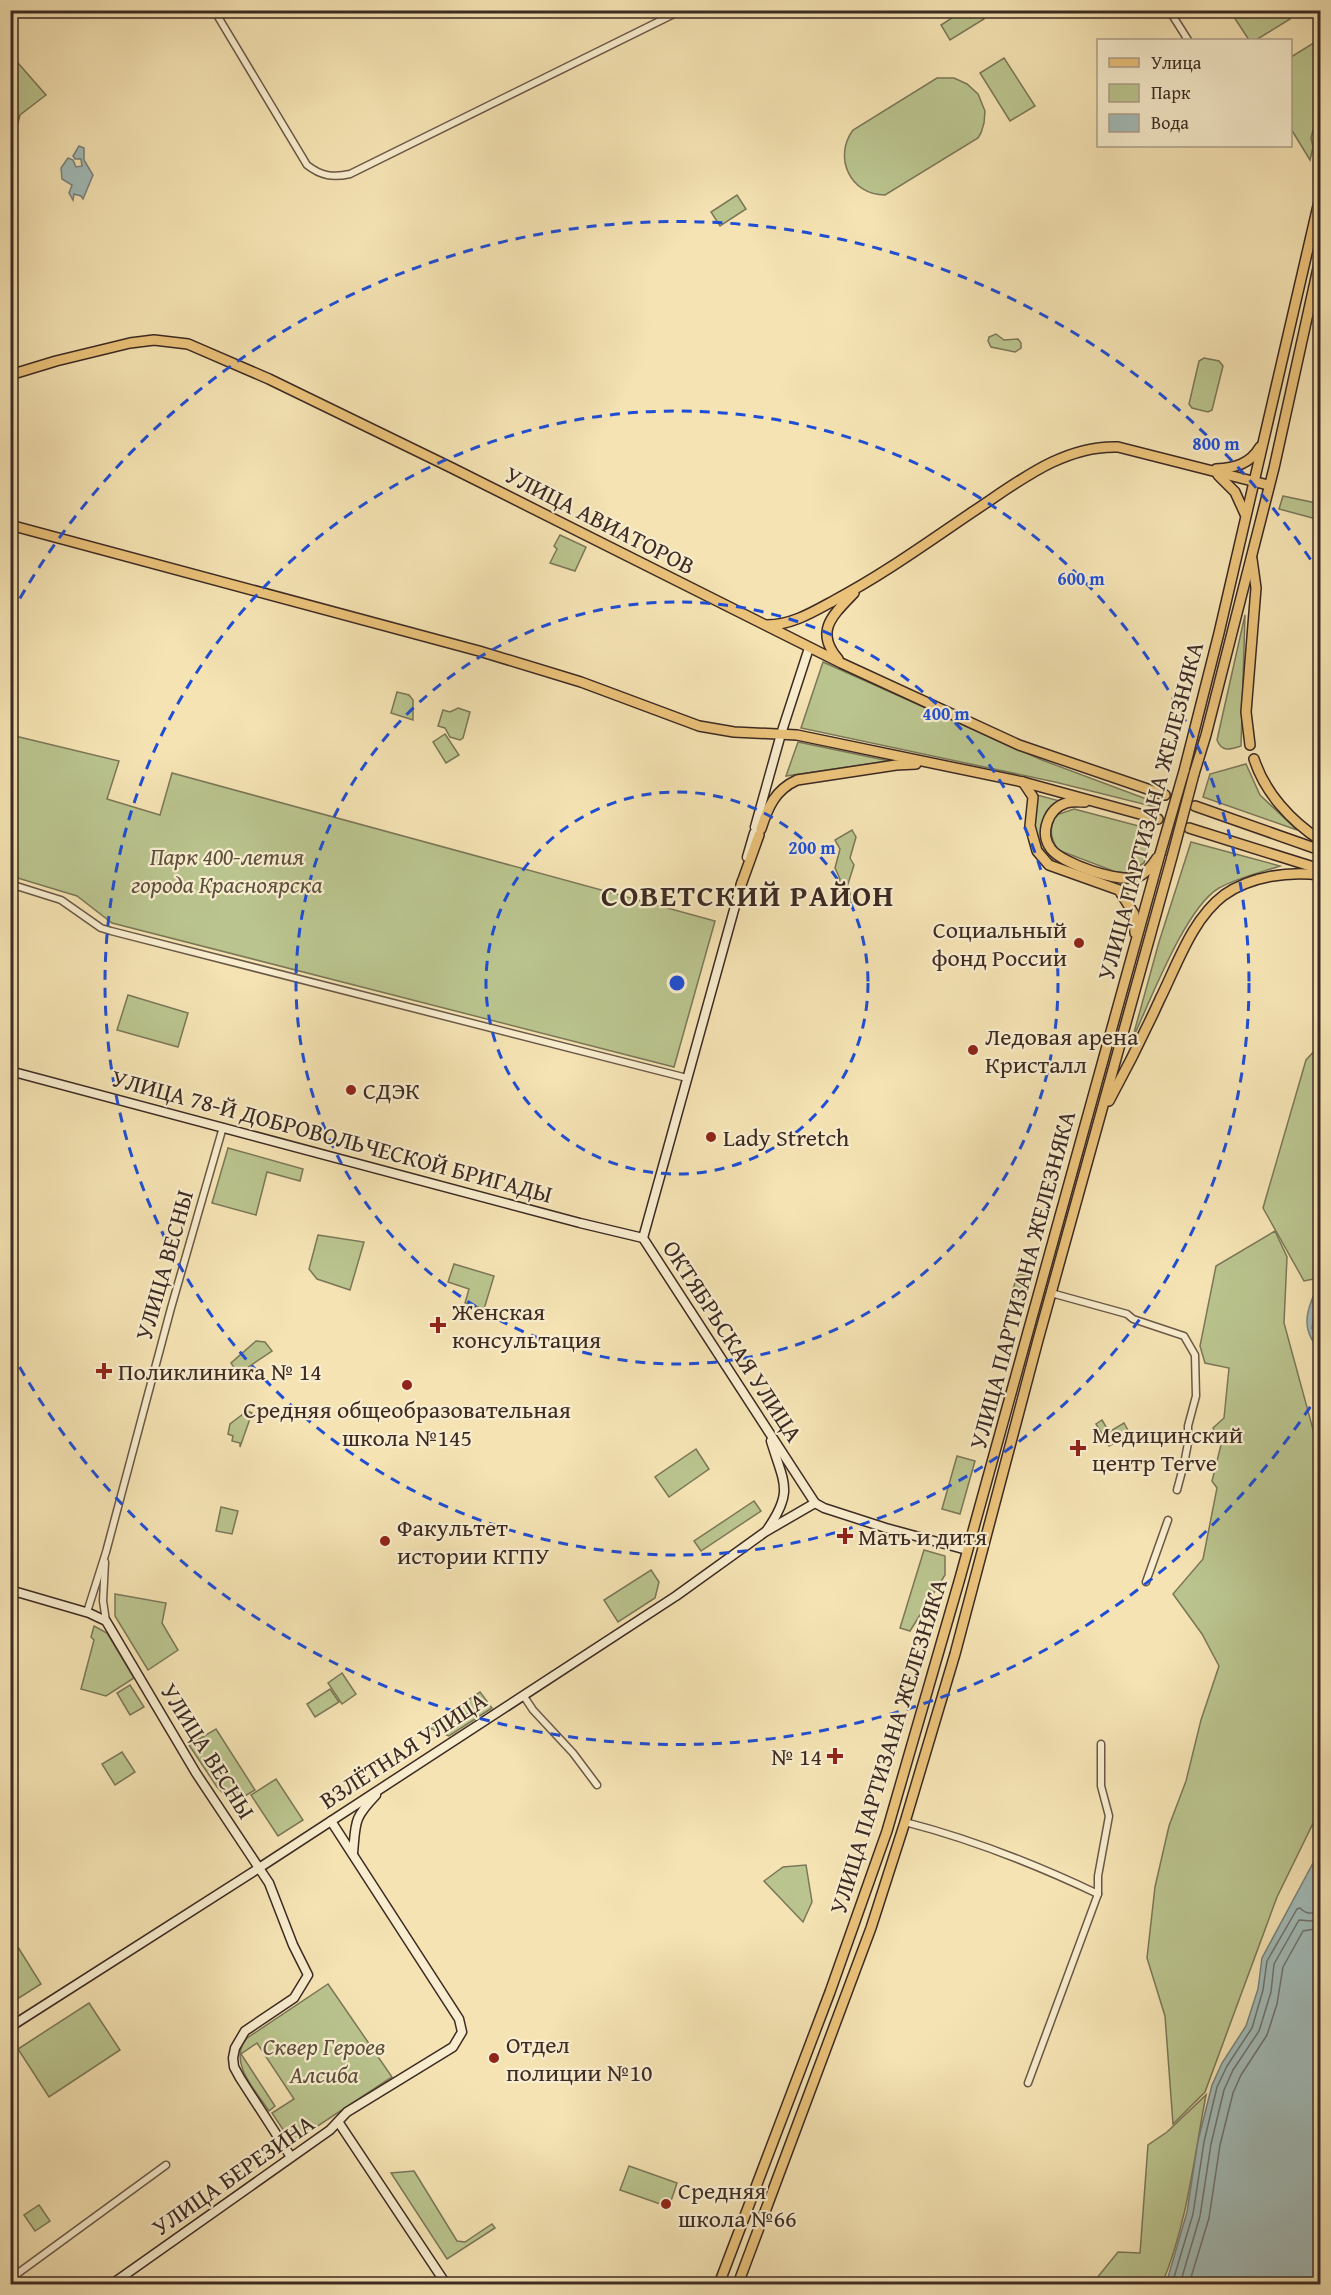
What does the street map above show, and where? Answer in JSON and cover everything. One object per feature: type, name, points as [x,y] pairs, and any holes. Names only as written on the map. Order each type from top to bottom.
[{"type":"main road","name":"УЛИЦА ПАРТИЗАНА ЖЕЛЕЗНЯКА","points":[[719,2284],[862,1903],[909,1757],[1184,771],[1219,633],[1320,197]]},
{"type":"main road","name":"УЛИЦА ПАРТИЗАНА ЖЕЛЕЗНЯКА","points":[[738,2284],[879,1907],[955,1654],[1051,1293],[1206,735],[1252,554],[1320,259]]},
{"type":"main road","name":"УЛИЦА АВИАТОРОВ","points":[[10,375],[130,343],[154,340],[188,344],[260,375],[452,468],[841,663],[1019,745],[1165,795]]},
{"type":"main road","points":[[1211,470],[1233,467],[1249,461],[1264,441]]},
{"type":"main road","points":[[765,625],[791,622],[859,587],[1040,469],[1075,452],[1101,446],[1118,447],[1268,485]]},
{"type":"main road","points":[[1211,470],[1226,481],[1235,492],[1245,515]]},
{"type":"main road","points":[[10,525],[479,651],[581,682],[699,726],[719,731],[797,735],[1023,782],[1158,819]]},
{"type":"main road","points":[[1250,745],[1246,712],[1256,588],[1252,554]]},
{"type":"main road","points":[[841,663],[831,651],[826,636],[828,623],[859,587]]},
{"type":"main road","points":[[1254,759],[1266,788],[1303,827],[1320,840]]},
{"type":"main road","points":[[741,885],[757,831],[767,809],[784,788],[797,780],[896,765],[931,763]]},
{"type":"main road","points":[[1023,782],[1033,797],[1030,826],[1037,852],[1049,865],[1119,890],[1134,914],[1136,945]]},
{"type":"main road","points":[[1102,803],[1071,802],[1057,808],[1048,819],[1046,828],[1047,843],[1052,850],[1066,860],[1125,879],[1138,877],[1146,872],[1160,854]]},
{"type":"main road","points":[[1195,806],[1320,850]]},
{"type":"main road","points":[[1189,828],[1320,869]]},
{"type":"main road","points":[[1100,1117],[1129,1064],[1190,938],[1207,912],[1224,896],[1242,885],[1283,875],[1303,873],[1320,875]]},
{"type":"main road","points":[[967,1550],[982,1550]]},
{"type":"main road","points":[[862,1903],[867,1908],[879,1907]]},
{"type":"main road","points":[[847,1944],[856,1940],[864,1947]]},
{"type":"street","points":[[214,10],[307,165],[326,176],[339,176],[350,174],[682,10]]},
{"type":"street","points":[[1169,10],[1187,39]]},
{"type":"street","points":[[757,831],[781,734],[809,648]]},
{"type":"street","points":[[10,884],[61,900],[101,928],[111,931],[687,1078]]},
{"type":"street","name":"ОКТЯБРЬСКАЯ УЛИЦА","points":[[741,885],[643,1238],[815,1503]]},
{"type":"street","name":"УЛИЦА 78-Й ДОБРОВОЛЬЧЕСКОЙ БРИГАДЫ","points":[[10,1071],[643,1238]]},
{"type":"street","name":"УЛИЦА ВЕСНЫ","points":[[87,1612],[106,1552],[171,1308],[223,1127]]},
{"type":"street","points":[[1051,1293],[1127,1314],[1133,1319],[1185,1336],[1195,1355],[1196,1396],[1188,1426],[1188,1443],[1177,1490]]},
{"type":"street","points":[[765,1532],[779,1512],[785,1498],[785,1488],[769,1432]]},
{"type":"street","points":[[815,1503],[886,1528],[967,1550]]},
{"type":"street","name":"ВЗЛЁТНАЯ УЛИЦА","points":[[10,2027],[676,1596],[765,1532],[815,1503]]},
{"type":"street","points":[[1146,1582],[1168,1520]]},
{"type":"street","name":"УЛИЦА ВЕСНЫ","points":[[106,1552],[103,1601],[105,1621],[196,1773],[269,1883],[293,1945],[308,1975],[294,1998],[245,2031],[235,2048],[234,2067],[291,2157]]},
{"type":"street","points":[[10,1590],[87,1612],[105,1621]]},
{"type":"street","points":[[524,1695],[533,1710],[573,1753],[597,1785]]},
{"type":"street","points":[[1028,2083],[1098,1894],[1098,1876],[1109,1816],[1101,1786],[1101,1744]]},
{"type":"street","points":[[353,1853],[359,1813],[387,1783]]},
{"type":"street","name":"УЛИЦА БЕРЕЗИНА","points":[[112,2284],[339,2123],[347,2112],[453,2046],[462,2032],[459,2019],[331,1821]]},
{"type":"street","points":[[905,1822],[1066,1878],[1098,1894]]},
{"type":"street","points":[[339,2123],[446,2284]]},
{"type":"street","points":[[10,2279],[166,2165]]},
{"type":"green space","points":[[964,10],[979,11],[984,19],[950,40],[941,25]]},
{"type":"green space","points":[[1230,11],[1284,11],[1290,19],[1258,39],[1248,39]]},
{"type":"green space","points":[[1320,39],[1320,119],[1315,122],[1311,138],[1313,147],[1310,160],[1292,131],[1292,56]]},
{"type":"green space","points":[[11,55],[46,95],[20,115],[11,149]]},
{"type":"green space","points":[[1004,58],[1035,106],[1010,121],[980,73]]},
{"type":"green space","points":[[937,78],[954,78],[967,84],[978,94],[985,111],[984,123],[978,138],[885,195],[862,189],[848,173],[845,162],[847,141],[853,130]]},
{"type":"green space","points":[[737,195],[746,209],[720,226],[711,212]]},
{"type":"green space","points":[[996,334],[1004,340],[1018,339],[1021,348],[1015,352],[991,347],[989,337]]},
{"type":"green space","points":[[1204,358],[1219,361],[1223,366],[1212,410],[1208,412],[1192,408],[1189,404],[1199,361]]},
{"type":"green space","points":[[1283,496],[1316,503],[1320,507],[1320,520],[1279,509]]},
{"type":"green space","points":[[560,535],[586,547],[575,571],[550,563],[557,549],[554,546]]},
{"type":"green space","points":[[1245,615],[1241,746],[1227,749],[1221,747],[1217,740]]},
{"type":"green space","points":[[823,662],[1042,760],[1157,803],[1155,807],[1055,782],[801,728]]},
{"type":"green space","points":[[397,692],[409,695],[413,700],[413,720],[391,713]]},
{"type":"green space","points":[[458,708],[470,712],[463,738],[460,740],[450,737],[445,728],[438,726],[443,710],[450,712]]},
{"type":"green space","points":[[445,734],[459,755],[446,763],[433,742]]},
{"type":"green space","name":"Парк 400-летия города Красноярска","points":[[11,735],[119,761],[107,799],[160,815],[172,773],[715,921],[674,1067],[112,923],[77,896],[11,876]]},
{"type":"green space","points":[[798,742],[889,761],[786,776]]},
{"type":"green space","points":[[1246,764],[1260,795],[1297,830],[1203,797],[1210,774]]},
{"type":"green space","points":[[1037,795],[1060,801],[1046,812],[1041,835],[1053,859],[1050,861],[1040,845],[1035,830]]},
{"type":"green space","points":[[1074,809],[1154,830],[1144,863],[1127,873],[1116,872],[1058,850],[1051,833],[1054,820],[1056,815]]},
{"type":"green space","points":[[852,830],[856,837],[850,858],[854,865],[847,887],[852,897],[849,902],[846,901],[848,896],[845,889],[842,892],[837,890],[840,879],[835,868],[840,849],[835,840]]},
{"type":"green space","points":[[1191,842],[1280,866],[1227,884],[1206,899],[1181,935],[1158,980],[1132,1040],[1159,942]]},
{"type":"green space","points":[[128,995],[188,1013],[178,1047],[117,1030]]},
{"type":"green space","points":[[1320,1045],[1320,1272],[1318,1278],[1304,1281],[1263,1208],[1306,1060]]},
{"type":"green space","points":[[228,1148],[303,1169],[300,1181],[267,1172],[256,1215],[212,1203]]},
{"type":"green space","points":[[1275,1231],[1287,1257],[1284,1323],[1320,1455],[1320,1809],[1277,1897],[1205,2092],[1173,2124],[1165,2016],[1147,1958],[1155,1887],[1169,1826],[1186,1781],[1201,1720],[1219,1666],[1202,1634],[1173,1594],[1203,1559],[1217,1488],[1212,1481],[1221,1445],[1213,1428],[1224,1418],[1229,1368],[1205,1363],[1200,1346],[1216,1266]]},
{"type":"green space","points":[[318,1235],[364,1242],[350,1290],[317,1279],[309,1269]]},
{"type":"green space","points":[[454,1264],[494,1276],[484,1309],[465,1303],[469,1289],[448,1282]]},
{"type":"green space","points":[[1018,1274],[1033,1276],[1020,1318],[1011,1302]]},
{"type":"green space","points":[[256,1341],[265,1342],[272,1351],[238,1374],[231,1363]]},
{"type":"green space","points":[[247,1411],[252,1413],[240,1447],[240,1443],[232,1441],[233,1436],[228,1434],[230,1424]]},
{"type":"green space","points":[[1102,1420],[1109,1432],[1124,1423],[1130,1434],[1109,1446],[1096,1424]]},
{"type":"green space","points":[[696,1449],[709,1469],[669,1497],[655,1477]]},
{"type":"green space","points":[[957,1456],[975,1461],[960,1514],[942,1509]]},
{"type":"green space","points":[[754,1501],[761,1511],[701,1551],[694,1541]]},
{"type":"green space","points":[[221,1507],[238,1511],[232,1534],[216,1531]]},
{"type":"green space","points":[[924,1550],[945,1556],[945,1575],[910,1631],[900,1628]]},
{"type":"green space","points":[[651,1570],[659,1582],[655,1598],[618,1622],[604,1600]]},
{"type":"green space","points":[[115,1594],[166,1603],[162,1623],[178,1650],[148,1670],[115,1616]]},
{"type":"green space","points":[[94,1626],[107,1633],[134,1678],[106,1696],[81,1689],[94,1640],[91,1637]]},
{"type":"green space","points":[[342,1673],[356,1694],[342,1704],[328,1683]]},
{"type":"green space","points":[[130,1685],[144,1707],[130,1715],[117,1693]]},
{"type":"green space","points":[[330,1689],[339,1702],[315,1717],[307,1704]]},
{"type":"green space","points":[[480,1692],[492,1708],[449,1736],[427,1727]]},
{"type":"green space","points":[[216,1729],[255,1790],[233,1803],[217,1787],[189,1745]]},
{"type":"green space","points":[[122,1752],[135,1772],[115,1785],[102,1764]]},
{"type":"green space","points":[[276,1779],[303,1820],[278,1836],[251,1795]]},
{"type":"green space","points":[[806,1865],[812,1902],[803,1922],[764,1881],[783,1867]]},
{"type":"green space","points":[[11,1936],[41,1984],[10,2003]]},
{"type":"green space","name":"Сквер Героев Алсиба","points":[[328,1984],[392,2077],[292,2143],[272,2113],[294,2099],[257,2043],[241,2054],[275,2106],[269,2111],[241,2066],[240,2056],[242,2047],[247,2038]]},
{"type":"green space","points":[[89,2003],[120,2050],[49,2097],[18,2049]]},
{"type":"green space","points":[[1206,2095],[1184,2215],[1171,2262],[1162,2284],[1092,2284],[1118,2252],[1140,2253],[1148,2145],[1167,2132]]},
{"type":"green space","points":[[629,2166],[677,2183],[669,2207],[620,2190]]},
{"type":"green space","points":[[414,2171],[457,2241],[465,2242],[492,2224],[495,2228],[447,2259],[391,2173]]},
{"type":"green space","points":[[39,2205],[50,2221],[35,2231],[24,2215]]},
{"type":"water","points":[[79,146],[84,148],[84,160],[93,175],[83,199],[74,194],[73,200],[69,193],[72,185],[62,179],[61,168],[68,158],[73,160],[76,167],[82,166],[81,159],[75,159],[73,156]]},
{"type":"water","points":[[1320,1281],[1320,1299],[1312,1328],[1320,1343],[1320,1350],[1309,1333],[1307,1317]]},
{"type":"water","points":[[1320,1850],[1320,2284],[1166,2284],[1187,2212],[1198,2141],[1212,2085],[1222,2063],[1246,2026],[1258,1989],[1262,1958]]},
{"type":"place","name":"Социальный фонд России","points":[[1079,943]]},
{"type":"place","name":"Ледовая арена Кристалл","points":[[973,1050]]},
{"type":"place","name":"СДЭК","points":[[351,1090]]},
{"type":"place","name":"Lady Stretch","points":[[711,1137]]},
{"type":"place","name":"Женская консультация","points":[[438,1325]]},
{"type":"place","name":"Поликлиника № 14","points":[[104,1371]]},
{"type":"place","name":"Средняя общеобразовательная школа №145","points":[[407,1385]]},
{"type":"place","name":"Медицинский центр Terve","points":[[1078,1448]]},
{"type":"place","name":"Мать и дитя","points":[[845,1536]]},
{"type":"place","name":"Факультет истории КГПУ","points":[[385,1541]]},
{"type":"place","name":"№ 14","points":[[835,1756]]},
{"type":"place","name":"Отдел полиции №10","points":[[494,2058]]},
{"type":"place","name":"Средняя школа №66","points":[[666,2204]]},
{"type":"district","name":"СОВЕТСКИЙ РАЙОН","points":[[748,895]]}]
